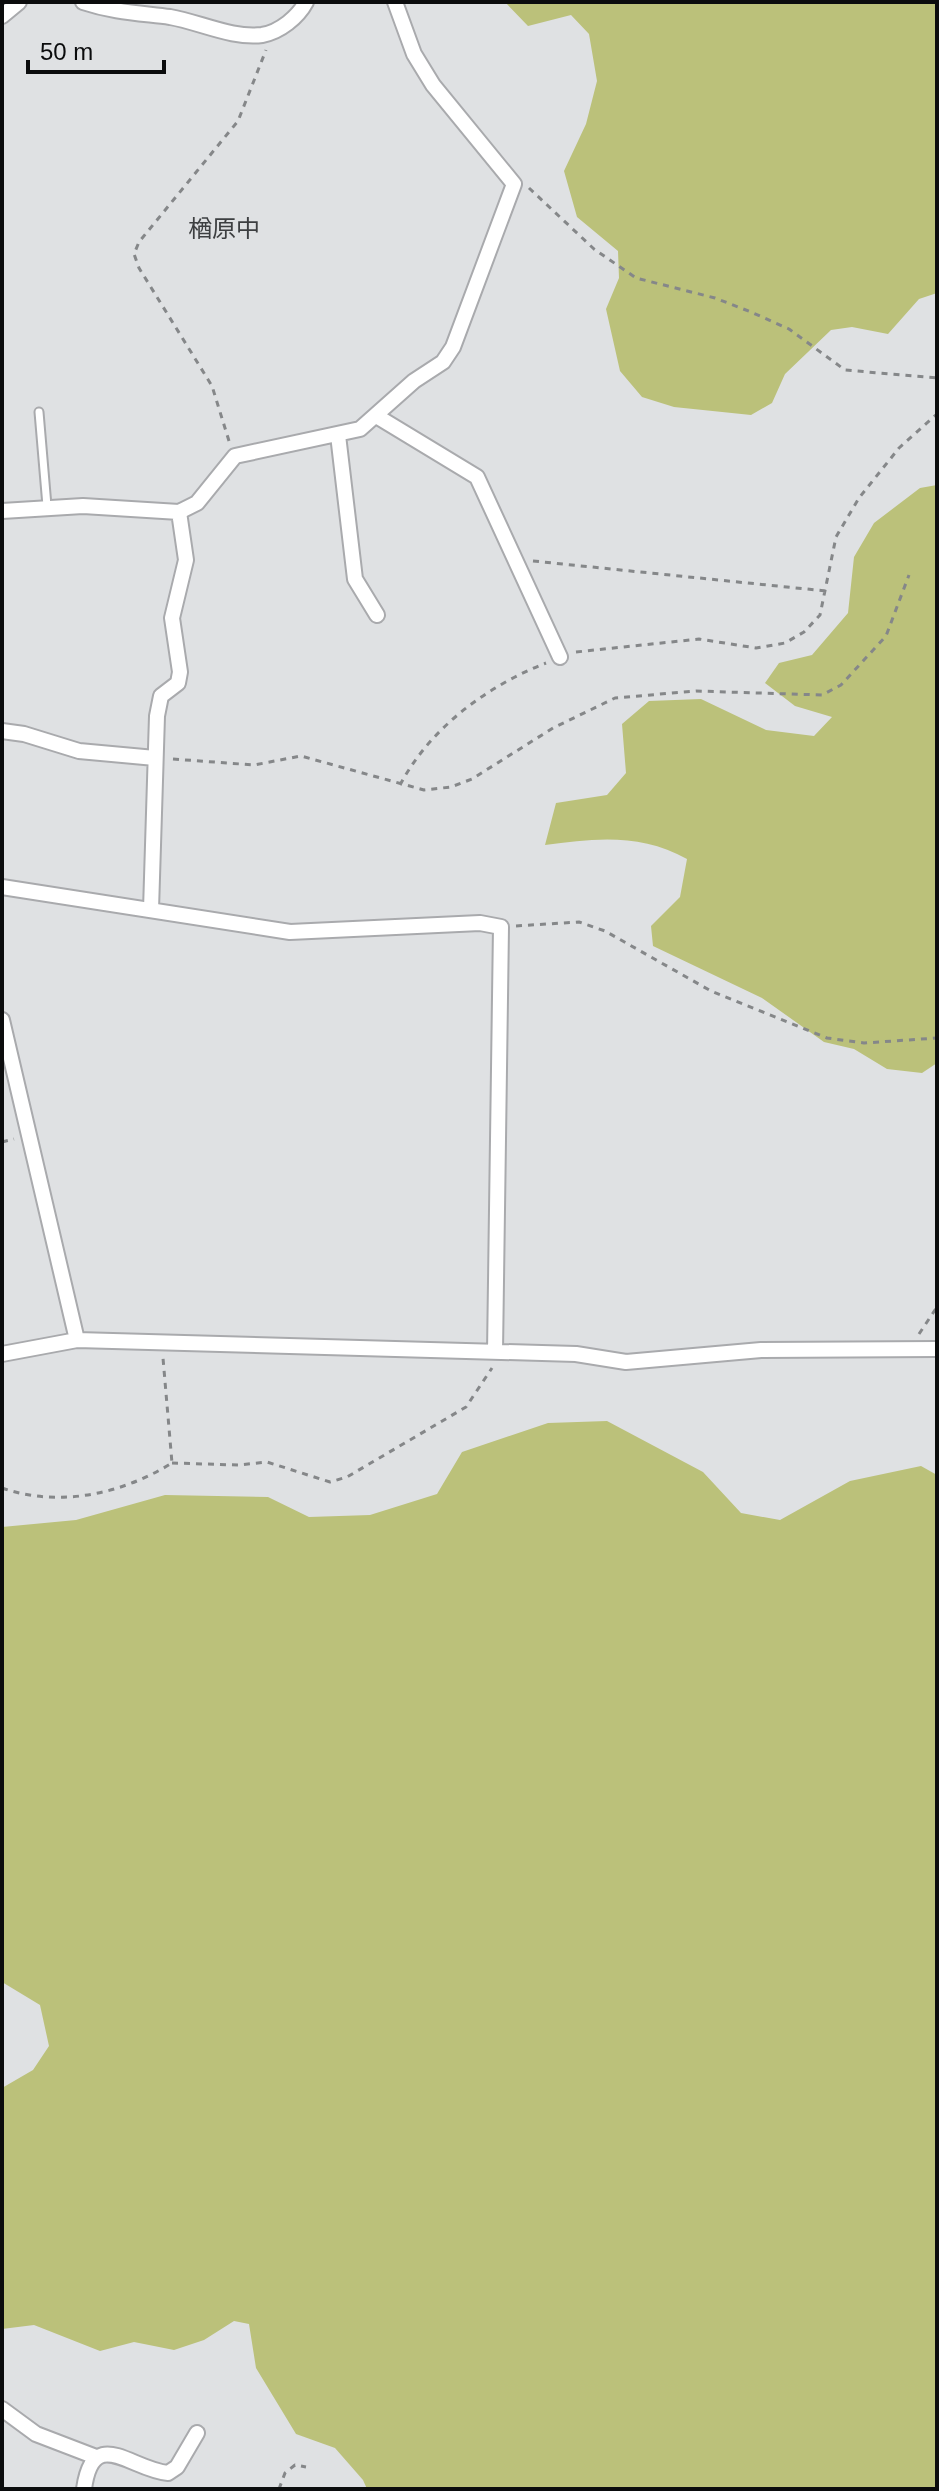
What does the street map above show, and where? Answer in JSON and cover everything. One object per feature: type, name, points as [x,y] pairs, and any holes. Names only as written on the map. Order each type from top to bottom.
[{"type":"street","points":[[2,16],[19,2]]},
{"type":"street","points":[[83,2],[114,13],[169,17],[226,31],[263,35],[290,22],[306,2]]},
{"type":"street","points":[[2,511],[47,506],[179,512],[197,503],[235,456],[360,429],[378,417],[414,381],[443,362],[453,347],[514,184],[433,85],[414,54],[395,2]]},
{"type":"street","points":[[378,417],[477,477],[560,657]]},
{"type":"street","points":[[338,435],[355,579],[377,615]]},
{"type":"street","points":[[151,910],[155,758],[161,696],[178,683],[180,672],[172,618],[186,560],[179,512]]},
{"type":"street","points":[[2,731],[24,734],[79,751],[155,758]]},
{"type":"street","points":[[2,887],[290,932],[480,923],[501,927],[495,1352]]},
{"type":"street","points":[[2,1020],[77,1340]]},
{"type":"street","points":[[2,1354],[77,1340],[576,1354],[626,1362],[761,1350],[937,1349]]},
{"type":"street","points":[[2,2409],[36,2434],[96,2457]]},
{"type":"street","points":[[84,2489],[89,2465],[96,2457],[107,2453],[121,2456],[168,2473],[177,2467],[197,2433]]},
{"type":"lane","points":[[39,412],[47,506]]},
{"type":"path","points":[[235,456],[212,386],[139,268],[134,254],[139,242],[238,121],[266,51],[263,35]]},
{"type":"path","points":[[514,184],[528,187],[542,197],[594,249],[636,278],[715,298],[751,312],[789,329],[845,370],[937,378]]},
{"type":"path","points":[[400,785],[454,717],[517,674],[560,657],[574,652],[699,639],[756,648],[785,643],[820,615],[836,537],[859,498],[899,448],[937,414]]},
{"type":"path","points":[[517,563],[542,562],[826,591]]},
{"type":"path","points":[[155,758],[254,765],[301,756],[424,790],[451,787],[472,779],[553,728],[615,698],[696,691],[822,695],[841,685],[886,636],[909,575]]},
{"type":"path","points":[[501,927],[579,922],[605,931],[711,991],[827,1038],[864,1043],[937,1038]]},
{"type":"path","points":[[937,1110],[937,1161]]},
{"type":"path","points":[[916,1349],[916,1340],[937,1307]]},
{"type":"path","points":[[161,1344],[169,1387],[172,1463]]},
{"type":"path","points":[[2,1488],[26,1496],[111,1492],[141,1482],[172,1463],[238,1465],[267,1462],[330,1482],[347,1477],[466,1407],[492,1367],[495,1352]]},
{"type":"path","points":[[279,2489],[285,2473],[295,2465],[306,2467]]},
{"type":"green space","points":[[505,2],[937,2],[937,293],[919,299],[888,334],[852,327],[831,330],[785,374],[772,403],[751,415],[674,407],[642,397],[620,371],[606,309],[619,278],[618,251],[577,217],[564,171],[586,124],[597,81],[589,34],[571,15],[528,26]]},
{"type":"green space","points":[[937,485],[937,1063],[922,1073],[887,1069],[854,1049],[824,1042],[762,998],[653,946],[651,926],[680,897],[687,859],[635,841],[600,839],[545,845],[556,803],[607,795],[626,773],[622,724],[649,701],[701,699],[766,730],[814,736],[832,717],[795,706],[765,683],[779,663],[812,655],[848,613],[854,557],[874,523],[920,488]]},
{"type":"green space","points":[[607,1421],[703,1472],[741,1513],[780,1520],[850,1481],[921,1466],[937,1475],[937,2489],[367,2489],[335,2448],[296,2434],[256,2368],[249,2324],[234,2321],[204,2340],[174,2350],[134,2342],[100,2351],[34,2325],[2,2329],[2,2088],[33,2070],[49,2046],[40,2005],[2,1982],[2,1527],[76,1520],[165,1495],[268,1497],[309,1517],[370,1515],[437,1494],[462,1452],[548,1423]]},
{"type":"district","name":"楢原中","points":[[224,229]]}]
